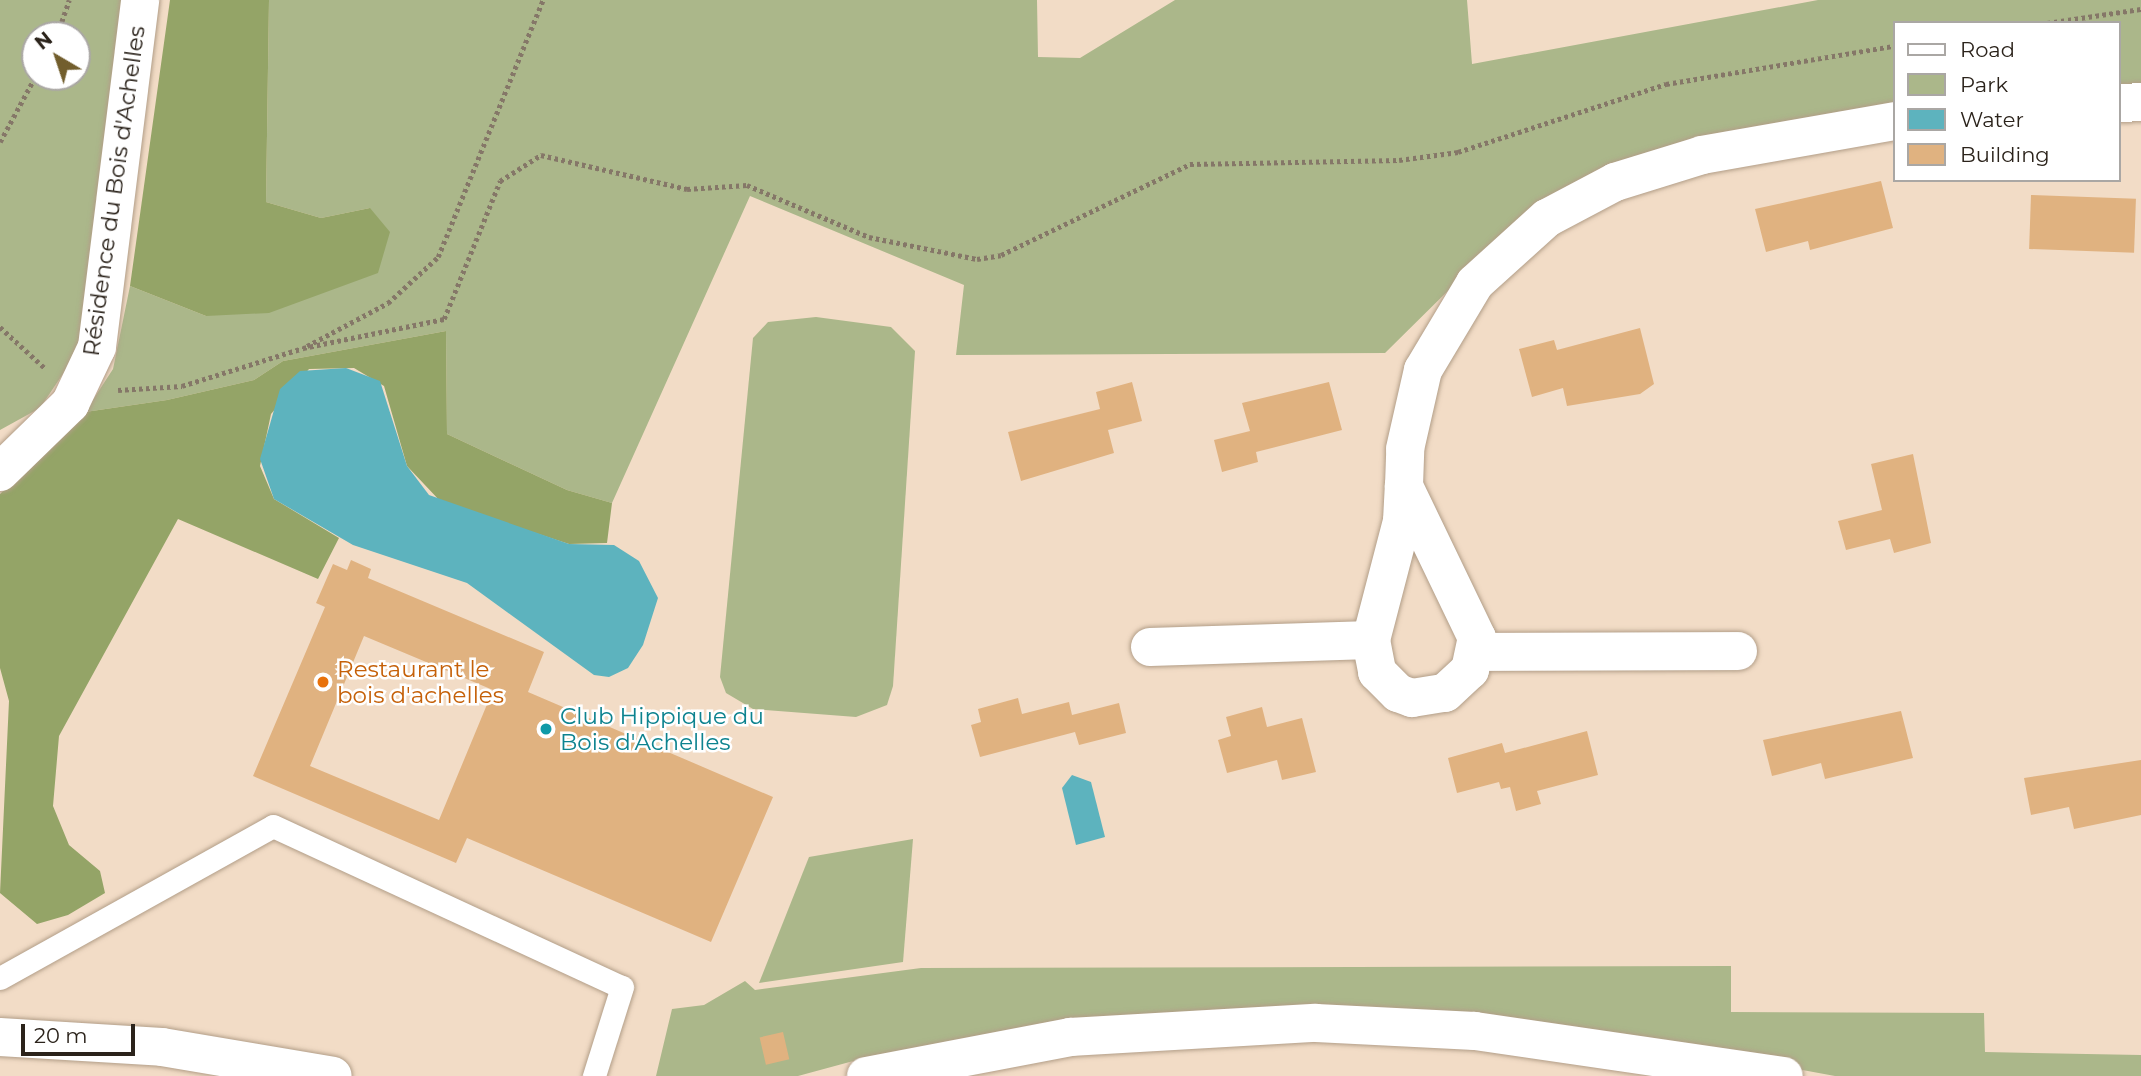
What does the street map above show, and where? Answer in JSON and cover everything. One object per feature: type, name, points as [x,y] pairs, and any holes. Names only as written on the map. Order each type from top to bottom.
[{"type":"street","name":"Résidence du Bois d'Achelles","points":[[0,472],[80,390],[101,321],[139,0]]},
{"type":"street","points":[[2120,103],[2141,102]]},
{"type":"street","points":[[1404,486],[1468,616],[1477,652],[1470,670],[1445,693],[1412,698],[1377,672],[1371,640],[1402,521],[1404,486],[1409,417],[1423,370],[1475,283],[1516,241],[1579,198],[1652,169],[1754,144],[1892,121]]},
{"type":"street","points":[[1150,647],[1371,640]]},
{"type":"street","points":[[1477,652],[1738,651]]},
{"type":"street","points":[[866,1076],[1070,1037],[1316,1023],[1520,1036],[1784,1076]]},
{"type":"street","points":[[0,1037],[162,1047],[333,1076]]},
{"type":"lane","points":[[0,978],[273,826],[622,987],[593,1076]]},
{"type":"path","points":[[62,21],[69,0]]},
{"type":"path","points":[[303,348],[388,303],[438,257],[543,0]]},
{"type":"path","points":[[2060,21],[2141,9]]},
{"type":"path","points":[[0,327],[62,384],[80,390],[182,386],[303,348],[444,319],[500,181],[541,155],[687,188],[747,186],[869,237],[977,259],[1001,255],[1190,164],[1399,160],[1458,152],[1631,92],[1892,46]]},
{"type":"path","points":[[0,142],[27,91]]},
{"type":"green space","points":[[0,0],[129,0],[77,353],[40,408],[0,430]]},
{"type":"green space","points":[[170,0],[269,0],[266,202],[321,218],[370,208],[390,232],[378,273],[269,313],[206,316],[130,286]]},
{"type":"green space","points":[[269,0],[1037,0],[1038,57],[1080,58],[1175,0],[1467,0],[1472,64],[1818,0],[2141,0],[2141,86],[2120,87],[2120,21],[1892,21],[1892,105],[1786,121],[1469,270],[1385,353],[956,355],[964,285],[750,196],[612,503],[567,490],[447,434],[446,331],[283,361],[254,380],[167,400],[85,412],[113,369],[130,286],[206,316],[370,208],[321,218],[266,202]]},
{"type":"green space","points":[[816,317],[891,327],[915,351],[893,686],[887,705],[856,717],[753,709],[726,693],[720,677],[753,338],[768,322]]},
{"type":"green space","points":[[446,331],[447,434],[567,490],[612,503],[607,543],[569,544],[441,502],[407,466],[384,386],[354,368],[309,369],[271,414],[260,466],[274,499],[339,538],[318,579],[178,519],[59,736],[53,806],[69,845],[100,871],[105,893],[68,915],[37,924],[0,893],[9,701],[0,668],[0,494],[85,412],[167,400],[254,380],[283,361]]},
{"type":"green space","points":[[913,839],[903,962],[759,983],[809,857]]},
{"type":"green space","points":[[1731,966],[1731,1012],[1984,1013],[1985,1052],[2141,1055],[2141,1076],[1835,1076],[1598,1032],[868,1057],[798,1076],[656,1076],[672,1009],[704,1005],[745,981],[755,990],[921,968]]},
{"type":"water","points":[[346,368],[380,381],[407,466],[429,495],[569,544],[614,545],[639,561],[658,598],[643,645],[628,668],[609,677],[594,675],[467,583],[353,545],[274,499],[260,459],[280,389],[300,371]]},
{"type":"water","points":[[1072,775],[1091,782],[1105,837],[1076,845],[1062,788]]},
{"type":"building","points":[[1881,181],[1893,228],[1810,250],[1808,241],[1766,252],[1755,209]]},
{"type":"building","points":[[2031,195],[2136,199],[2134,253],[2029,249]]},
{"type":"building","points":[[1640,328],[1654,384],[1640,394],[1567,406],[1563,388],[1532,397],[1519,349],[1554,340],[1557,350]]},
{"type":"building","points":[[1132,382],[1142,421],[1108,430],[1114,453],[1021,481],[1008,432],[1100,409],[1096,392]]},
{"type":"building","points":[[1329,382],[1342,430],[1256,452],[1258,462],[1222,472],[1214,440],[1250,431],[1242,403]]},
{"type":"building","points":[[1913,454],[1931,543],[1894,553],[1890,539],[1846,550],[1838,521],[1882,510],[1871,464]]},
{"type":"building","name":"Club Hippique du Bois d'Achelles","points":[[351,560],[371,569],[368,578],[544,652],[528,692],[773,797],[711,942],[467,838],[456,863],[253,776],[325,607],[316,603],[333,564],[347,570]],"holes":[[[364,636],[493,690],[439,820],[310,766]]]},
{"type":"building","points":[[1018,698],[1022,714],[1069,702],[1072,715],[1119,703],[1126,733],[1079,745],[1075,732],[980,757],[971,725],[981,722],[978,709]]},
{"type":"building","points":[[1262,707],[1267,727],[1302,718],[1316,772],[1282,780],[1277,760],[1227,773],[1218,740],[1231,736],[1226,717]]},
{"type":"building","points":[[1901,711],[1913,758],[1825,779],[1821,763],[1772,776],[1763,740]]},
{"type":"building","points":[[1587,731],[1598,775],[1537,791],[1541,804],[1516,811],[1510,787],[1501,789],[1499,782],[1457,793],[1448,758],[1502,743],[1505,753]]},
{"type":"building","points":[[2141,760],[2141,815],[2074,829],[2069,807],[2031,815],[2024,778]]},
{"type":"building","points":[[783,1032],[789,1059],[766,1065],[760,1037]]},
{"type":"place","name":"Restaurant le bois d'achelles","points":[[323,682]]},
{"type":"place","name":"Club Hippique du Bois d'Achelles","points":[[546,729]]}]
